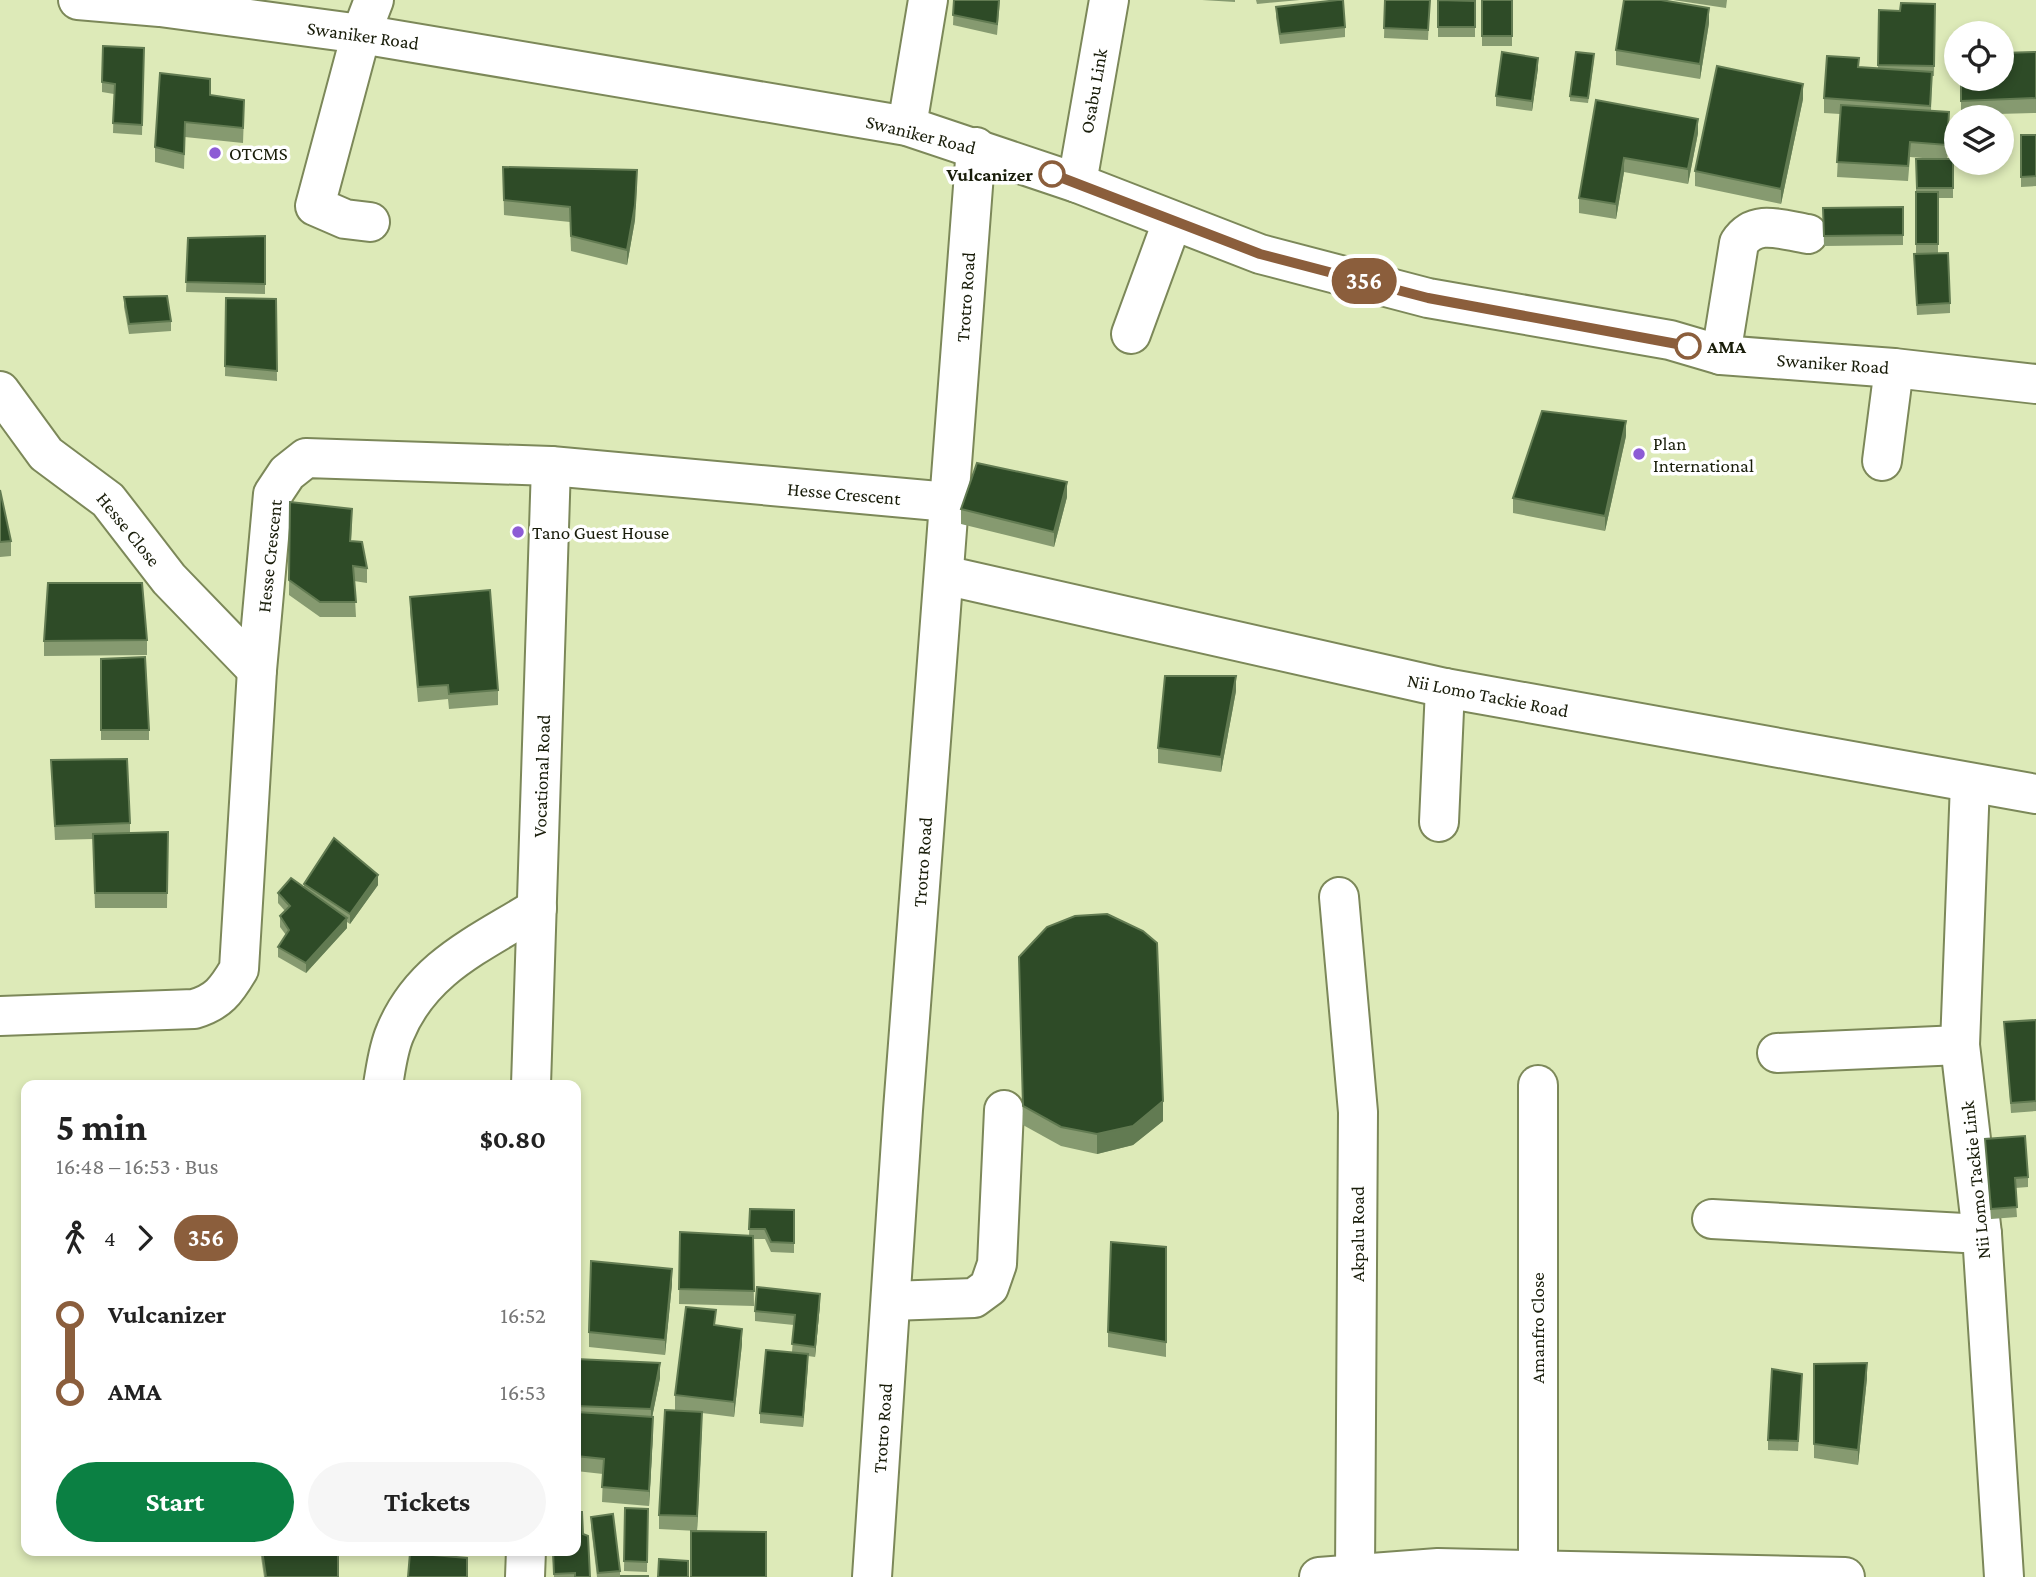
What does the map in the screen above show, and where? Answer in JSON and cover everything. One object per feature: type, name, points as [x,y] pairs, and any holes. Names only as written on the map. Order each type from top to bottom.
[{"type":"street","name":"Swaniker Road","points":[[78,0],[160,7],[368,17],[907,127],[976,147],[1077,183],[1260,254],[1428,298],[1670,340],[1721,355],[1894,368],[2036,384]]},
{"type":"street","points":[[907,127],[928,0]]},
{"type":"street","name":"Osabu Link","points":[[1077,183],[1109,0]]},
{"type":"street","points":[[368,17],[315,206],[345,219],[370,222]]},
{"type":"street","name":"Trotro Road","points":[[872,1577],[976,147]]},
{"type":"street","points":[[1131,334],[1172,222]]},
{"type":"street","points":[[1721,355],[1740,243],[1746,232],[1757,226],[1808,234]]},
{"type":"street","points":[[1882,461],[1894,368]]},
{"type":"street","name":"Hesse Close","points":[[0,391],[46,454],[108,500],[169,579],[257,670]]},
{"type":"street","name":"Hesse Crescent","points":[[0,1016],[194,1009],[214,1003],[227,990],[239,970],[257,670],[273,494],[287,473],[299,462],[320,457],[551,467],[949,502]]},
{"type":"street","name":"Vocational Road","points":[[531,1080],[551,467]]},
{"type":"street","name":"Nii Lomo Tackie Road","points":[[944,575],[1445,688],[2036,794]]},
{"type":"street","points":[[1440,822],[1445,688]]},
{"type":"street","name":"Nii Lomo Tackie Link","points":[[1970,783],[1960,1045],[1982,1234],[2004,1577]]},
{"type":"street","name":"Akpalu Road","points":[[1337,1574],[1358,1112],[1339,897]]},
{"type":"street","points":[[384,1080],[394,1034],[415,993],[435,972],[537,908]]},
{"type":"street","points":[[1777,1053],[1960,1045]]},
{"type":"street","name":"Amanfro Close","points":[[1538,1085],[1538,1571]]},
{"type":"street","points":[[891,1301],[974,1298],[989,1287],[997,1264],[1004,1110]]},
{"type":"street","points":[[1712,1219],[1982,1234]]},
{"type":"street","points":[[525,1577],[526,1556]]},
{"type":"street","points":[[1337,1574],[1538,1571],[1846,1577]]},
{"type":"building","points":[[954,0],[999,0],[997,24],[953,15]]},
{"type":"building","points":[[1343,0],[1345,27],[1280,34],[1276,7]]},
{"type":"building","points":[[1385,0],[1430,0],[1428,30],[1384,28]]},
{"type":"building","points":[[1438,0],[1475,1],[1475,27],[1438,27]]},
{"type":"building","points":[[1482,0],[1512,0],[1512,36],[1482,36]]},
{"type":"building","points":[[1624,0],[1661,0],[1709,8],[1700,64],[1616,50]]},
{"type":"building","points":[[1901,3],[1935,4],[1934,66],[1878,65],[1879,10],[1900,11]]},
{"type":"building","points":[[103,46],[144,48],[142,125],[113,123],[115,84],[102,82]]},
{"type":"building","points":[[1502,52],[1538,58],[1532,101],[1496,96]]},
{"type":"building","points":[[1576,52],[1594,54],[1588,98],[1570,96]]},
{"type":"building","points":[[2036,52],[2036,98],[1961,101],[1961,91],[2014,91],[2014,53]]},
{"type":"building","points":[[1827,56],[1859,58],[1858,67],[1932,72],[1930,106],[1824,98]]},
{"type":"building","points":[[1717,66],[1803,84],[1781,189],[1695,171]]},
{"type":"building","points":[[160,73],[210,79],[210,95],[244,100],[243,128],[185,122],[184,154],[155,147]]},
{"type":"building","points":[[1596,100],[1698,119],[1688,169],[1624,158],[1616,204],[1579,198]]},
{"type":"building","points":[[1841,105],[1944,112],[1944,145],[1910,142],[1908,166],[1837,162]]},
{"type":"building","points":[[2021,135],[2036,135],[2036,176],[2021,177]]},
{"type":"building","points":[[1916,159],[1944,159],[1944,175],[1953,175],[1953,188],[1917,188]]},
{"type":"building","points":[[503,167],[637,170],[635,205],[627,250],[571,236],[570,207],[504,200]]},
{"type":"building","points":[[1916,192],[1938,192],[1938,244],[1916,244]]},
{"type":"building","points":[[1903,207],[1903,235],[1824,236],[1823,208]]},
{"type":"building","points":[[265,236],[265,284],[186,282],[188,238]]},
{"type":"building","points":[[1948,253],[1950,303],[1917,305],[1914,254]]},
{"type":"building","points":[[167,296],[171,321],[129,324],[124,297]]},
{"type":"building","points":[[226,298],[276,299],[277,371],[225,366]]},
{"type":"building","points":[[1542,411],[1626,421],[1605,516],[1513,498]]},
{"type":"building","points":[[977,463],[1067,482],[1054,532],[961,509]]},
{"type":"building","points":[[0,490],[11,541],[0,542]]},
{"type":"building","points":[[290,502],[352,509],[350,541],[362,542],[367,568],[353,566],[356,602],[320,602],[289,580]]},
{"type":"building","points":[[48,583],[142,583],[147,640],[44,641]]},
{"type":"building","points":[[490,590],[498,690],[449,694],[448,685],[418,687],[410,597]]},
{"type":"building","points":[[145,657],[149,730],[101,730],[101,659]]},
{"type":"building","points":[[1165,676],[1236,676],[1221,757],[1158,748]]},
{"type":"building","points":[[127,759],[130,823],[55,826],[51,760]]},
{"type":"building","points":[[168,832],[167,893],[95,893],[93,834]]},
{"type":"building","points":[[334,838],[378,875],[350,914],[304,884]]},
{"type":"building","points":[[291,878],[347,918],[306,963],[278,947],[289,930],[280,916],[290,906],[278,893]]},
{"type":"building","points":[[1107,914],[1143,931],[1157,943],[1163,1101],[1133,1126],[1097,1134],[1061,1127],[1023,1106],[1019,957],[1047,927],[1075,916]]},
{"type":"building","points":[[2036,1020],[2036,1101],[2011,1103],[2004,1022]]},
{"type":"building","points":[[2025,1136],[2028,1177],[2015,1178],[2017,1207],[1991,1209],[1985,1139]]},
{"type":"building","points":[[750,1209],[794,1210],[794,1243],[771,1242],[765,1229],[749,1229]]},
{"type":"building","points":[[680,1232],[753,1236],[754,1291],[679,1289]]},
{"type":"building","points":[[1111,1242],[1166,1247],[1166,1342],[1108,1332]]},
{"type":"building","points":[[591,1261],[672,1269],[665,1340],[589,1332]]},
{"type":"building","points":[[757,1287],[820,1294],[815,1347],[792,1344],[795,1315],[755,1311]]},
{"type":"building","points":[[686,1307],[716,1310],[714,1325],[742,1329],[734,1402],[675,1395]]},
{"type":"building","points":[[766,1350],[808,1354],[803,1417],[760,1413]]},
{"type":"building","points":[[581,1359],[660,1363],[651,1409],[581,1406]]},
{"type":"building","points":[[1867,1363],[1858,1450],[1814,1444],[1814,1364]]},
{"type":"building","points":[[1772,1369],[1802,1374],[1798,1441],[1768,1440]]},
{"type":"building","points":[[665,1410],[702,1412],[697,1516],[659,1515]]},
{"type":"building","points":[[581,1412],[653,1417],[649,1491],[602,1487],[604,1459],[581,1457]]},
{"type":"building","points":[[625,1508],[648,1509],[647,1562],[624,1561]]},
{"type":"building","points":[[582,1512],[583,1534],[588,1536],[590,1577],[575,1577],[575,1573],[554,1574],[553,1556],[581,1556]]},
{"type":"building","points":[[613,1514],[620,1571],[598,1573],[591,1517]]},
{"type":"building","points":[[691,1531],[766,1532],[766,1577],[691,1577]]},
{"type":"building","points":[[263,1556],[338,1556],[338,1577],[266,1577]]},
{"type":"building","points":[[410,1556],[467,1558],[467,1577],[408,1577]]},
{"type":"building","points":[[659,1559],[688,1561],[688,1577],[658,1577]]},
{"type":"bus line","name":"356","points":[[1052,174],[1260,254],[1428,298],[1569,321],[1670,340],[1688,346]]},
{"type":"place","name":"OTCMS","points":[[215,153]]},
{"type":"place","name":"Vulcanizer","points":[[1052,174]]},
{"type":"place","name":"AMA","points":[[1688,346]]},
{"type":"place","name":"Plan International","points":[[1639,454]]},
{"type":"place","name":"Tano Guest House","points":[[518,532]]}]
